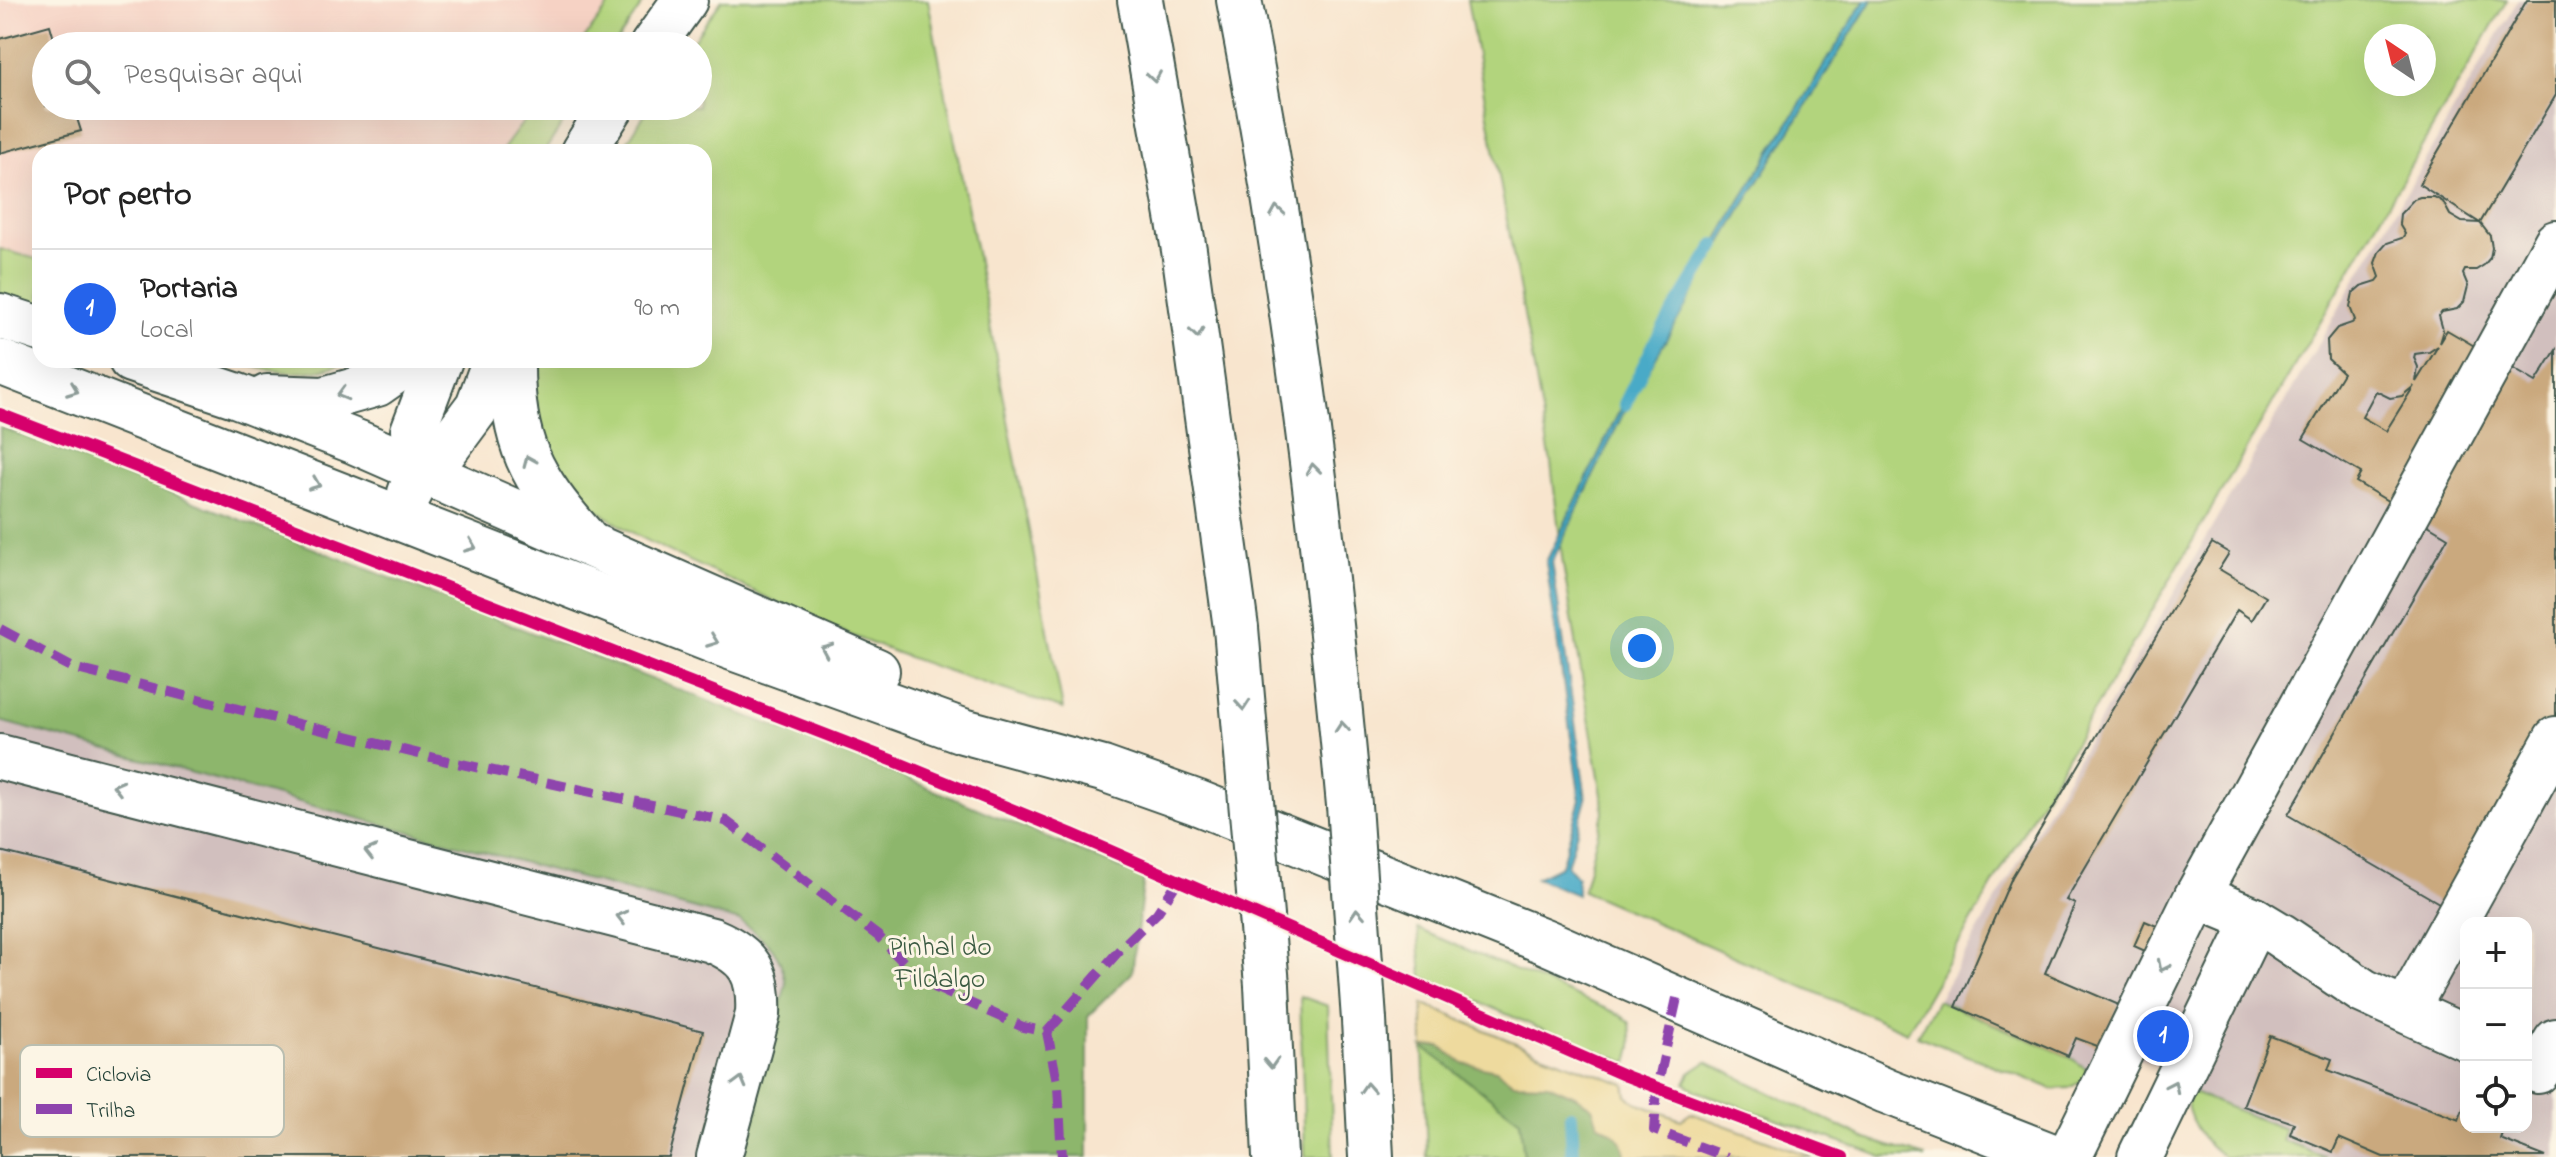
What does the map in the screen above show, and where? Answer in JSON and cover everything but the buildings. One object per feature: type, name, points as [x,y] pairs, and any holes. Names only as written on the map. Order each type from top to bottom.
[{"type":"main road","points":[[662,32],[685,0]]},
{"type":"main road","points":[[1140,0],[1184,250],[1236,628],[1267,985],[1275,1157]]},
{"type":"main road","points":[[1239,0],[1265,139],[1322,539],[1349,805],[1371,1157]]},
{"type":"main road","points":[[588,144],[603,120]]},
{"type":"main road","points":[[2069,1157],[2197,896],[2556,243]]},
{"type":"main road","points":[[0,316],[32,326]]},
{"type":"main road","points":[[0,362],[716,642],[963,731],[1103,769],[1183,797],[1500,923],[1886,1091],[2055,1157]]},
{"type":"main road","points":[[155,368],[238,396],[421,469],[1103,769]]},
{"type":"main road","points":[[238,396],[324,399],[377,384],[400,368]]},
{"type":"main road","points":[[421,469],[413,431],[437,368]]},
{"type":"main road","points":[[399,517],[421,469],[443,453],[478,406],[492,368]]},
{"type":"main road","points":[[513,368],[517,424],[527,460],[549,499],[591,546]]},
{"type":"main road","points":[[2406,1010],[2556,739]]},
{"type":"main road","points":[[0,757],[712,940],[732,949],[750,964],[759,989],[758,1014],[719,1157]]},
{"type":"main road","points":[[2197,896],[2255,920],[2363,991],[2460,1035]]},
{"type":"main road","points":[[2140,1157],[2255,920]]},
{"type":"shaded area","points":[[0,0],[614,0],[590,32],[32,32],[32,120],[525,120],[507,144],[32,144],[32,269],[0,259]]},
{"type":"shaded area","points":[[2518,0],[2556,0],[2556,1157],[2225,1157],[2212,1149],[2192,1119],[2188,1076],[2107,1048],[2100,1063],[2069,1088],[2053,1089],[1917,1036]]},
{"type":"shaded area","points":[[0,721],[740,921],[767,941],[783,963],[786,984],[741,1157],[0,1157]]},
{"type":"green space","points":[[613,0],[645,0],[623,32],[589,32]]},
{"type":"green space","points":[[722,0],[928,0],[1063,709],[941,669],[851,635],[656,545],[593,506],[575,490],[552,461],[539,418],[534,368],[712,368],[712,144],[626,144],[641,120],[712,120],[712,32],[699,32]]},
{"type":"green space","points":[[1467,0],[2507,0],[1907,1032],[1583,891],[1603,813],[1602,795],[1563,565],[1551,463]]},
{"type":"green space","points":[[525,120],[565,120],[549,144],[507,144]]},
{"type":"green space","points":[[0,249],[32,258],[32,304],[0,294]]},
{"type":"green space","points":[[258,368],[328,368],[305,372]]},
{"type":"green space","name":"Pinhal do Fildalgo","points":[[0,427],[874,765],[1144,878],[1132,973],[1088,1016],[1088,1157],[741,1157],[786,984],[780,962],[771,946],[740,921],[0,721]]},
{"type":"green space","points":[[1418,929],[1621,1015],[1630,1023],[1632,1047],[1628,1063],[1422,977]]},
{"type":"green space","points":[[1300,996],[1328,1006],[1333,1157],[1305,1157]]},
{"type":"green space","points":[[1937,1000],[2068,1056],[2094,1074],[2069,1088],[2053,1089],[1917,1036]]},
{"type":"green space","points":[[1439,1046],[1463,1063],[1496,1070],[1514,1083],[1548,1084],[1577,1097],[1592,1107],[1625,1146],[1625,1157],[1524,1157],[1520,1120],[1423,1047]]},
{"type":"green space","points":[[1423,1047],[1520,1120],[1524,1157],[1427,1157]]},
{"type":"green space","points":[[1707,1062],[1866,1139],[1926,1157],[1883,1157],[1697,1091],[1685,1083],[1690,1073]]},
{"type":"green space","points":[[2186,1090],[2284,1129],[2282,1140],[2326,1157],[2225,1157],[2196,1128],[2188,1110]]},
{"type":"sand","points":[[1423,1004],[1544,1055],[1625,1084],[1627,1096],[1641,1105],[1681,1120],[1691,1113],[1813,1157],[1625,1157],[1620,1141],[1598,1124],[1592,1107],[1577,1097],[1548,1084],[1514,1083],[1496,1070],[1463,1063],[1439,1046],[1423,1047]]},
{"type":"water","points":[[1865,0],[1872,0],[1745,203],[1622,416],[1552,562],[1586,799],[1567,866],[1577,877],[1577,895],[1536,878],[1561,866],[1580,800],[1546,562],[1618,414],[1741,199]]},
{"type":"waterway","points":[[1625,404],[1656,341],[1715,245]]},
{"type":"waterway","points":[[1571,1116],[1573,1157]]},
{"type":"marked path","points":[[0,629],[73,668],[443,760],[726,821],[878,936],[923,982],[1023,1027],[1047,1032],[1058,1086],[1062,1157]]},
{"type":"marked path","points":[[1047,1032],[1125,944],[1157,913],[1178,881]]},
{"type":"marked path","points":[[1677,998],[1657,1088],[1654,1130],[1727,1157]]},
{"type":"cycle path","points":[[0,414],[899,763],[1072,834],[1626,1076],[1842,1157]]},
{"type":"place","name":"Portaria","points":[[2163,1036]]}]
